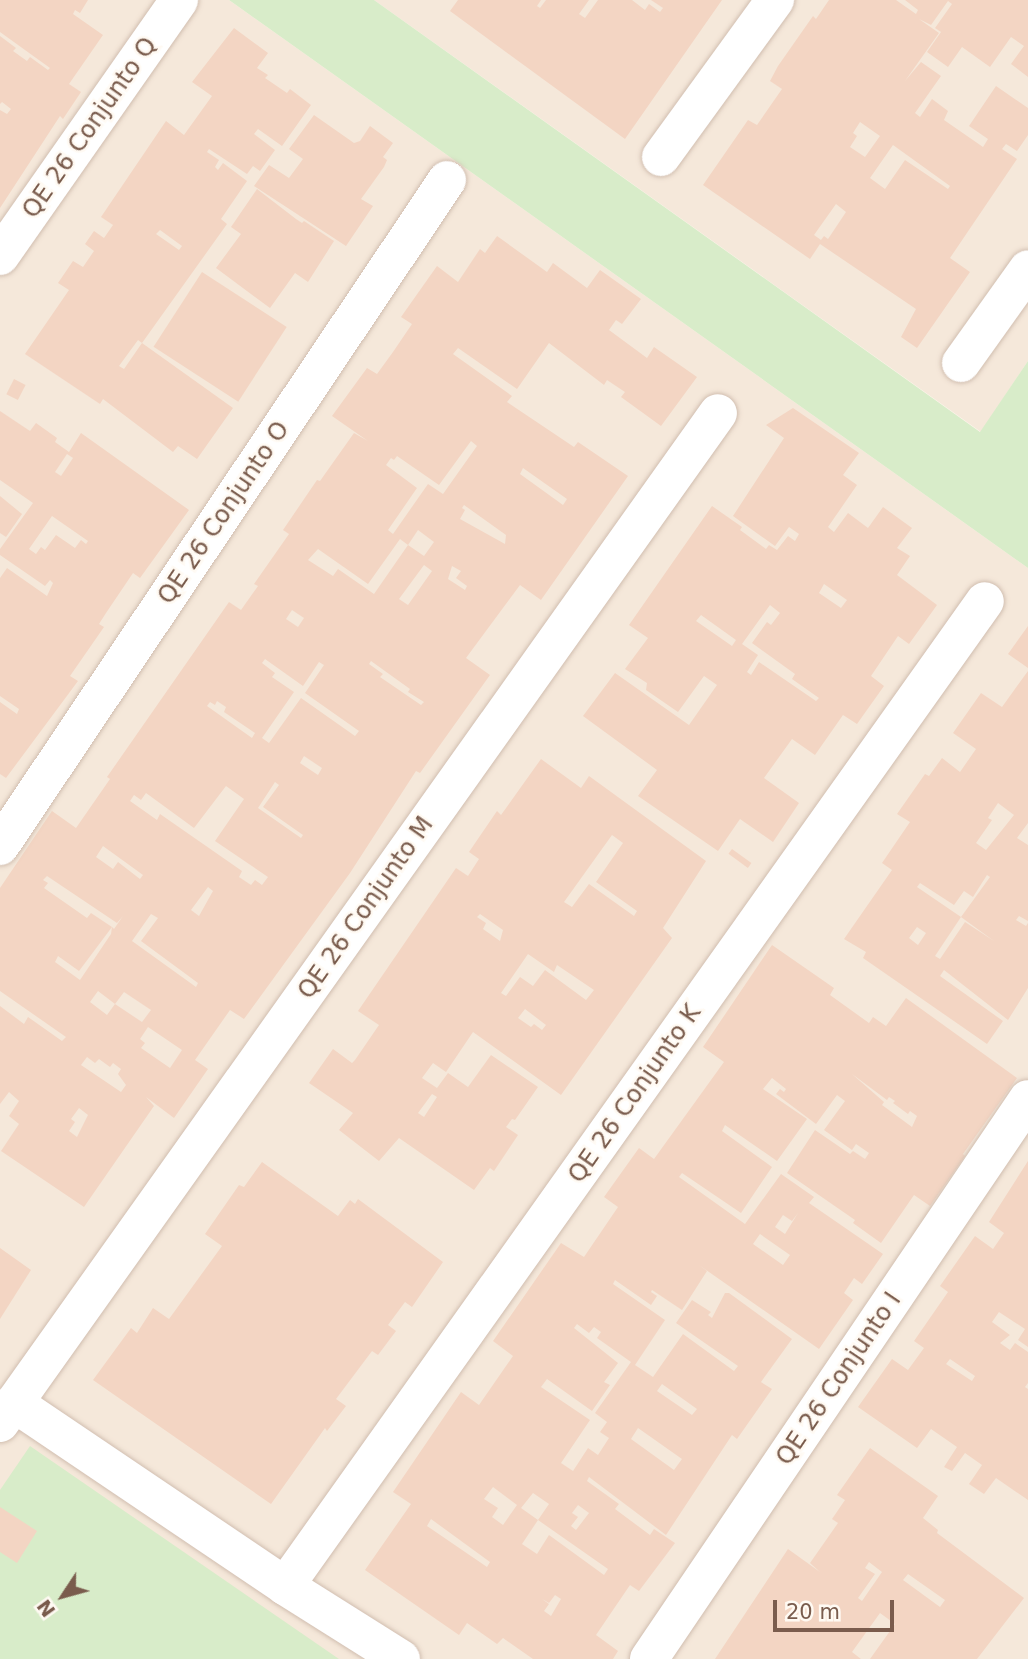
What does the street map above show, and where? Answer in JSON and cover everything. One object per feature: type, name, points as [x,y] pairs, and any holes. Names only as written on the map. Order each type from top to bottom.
[{"type":"street","points":[[661,157],[775,0]]},
{"type":"street","name":"QE 26 Conjunto Q","points":[[0,256],[179,1]]},
{"type":"street","name":"QE 26 Conjunto O","points":[[0,846],[447,180]]},
{"type":"street","points":[[961,363],[1028,270]]},
{"type":"street","name":"QE 26 Conjunto M","points":[[7,1413],[718,414]]},
{"type":"street","name":"QE 26 Conjunto K","points":[[285,1587],[985,601]]},
{"type":"street","name":"QE 26 Conjunto I","points":[[649,1659],[1028,1099]]},
{"type":"street","points":[[7,1413],[401,1659]]},
{"type":"shaded area","points":[[0,0],[229,0],[1028,568],[1028,1659],[0,1659]]},
{"type":"shaded area","points":[[374,0],[1028,0],[1028,361],[981,432]]},
{"type":"green space","points":[[229,0],[374,0],[980,432],[1028,361],[1028,568]]},
{"type":"green space","points":[[30,1446],[339,1659],[0,1659],[0,1490]]},
{"type":"building","points":[[0,0],[88,0],[80,13],[75,10],[73,14],[103,35],[69,84],[81,92],[63,119],[60,116],[0,208],[0,110],[7,114],[11,109],[2,102],[0,104],[0,36],[16,48],[13,51],[27,61],[30,57],[48,70],[50,68],[0,32]]},
{"type":"building","points":[[458,0],[541,0],[537,6],[540,8],[546,0],[589,0],[579,14],[585,18],[598,0],[632,0],[645,10],[649,4],[660,12],[663,8],[651,0],[722,0],[625,139],[450,11]]},
{"type":"building","points":[[829,0],[896,0],[916,14],[918,10],[905,0],[1028,0],[1028,77],[1011,64],[1024,46],[1011,37],[990,67],[962,47],[948,67],[927,52],[941,32],[935,28],[952,4],[948,1],[931,25],[919,19],[939,33],[905,81],[921,62],[941,76],[915,113],[920,117],[932,99],[948,111],[944,120],[983,147],[988,139],[969,126],[996,86],[1028,108],[1028,135],[1017,151],[1006,144],[1002,149],[1017,159],[950,258],[970,272],[917,348],[901,337],[916,309],[820,244],[810,259],[703,185],[748,120],[757,125],[782,89],[770,81],[813,16],[816,19]],"holes":[[[860,122],[880,136],[865,157],[850,147],[857,136],[853,133]],[[893,145],[950,186],[948,189],[905,160],[885,189],[870,178]],[[836,204],[846,212],[828,239],[824,236],[821,240],[814,235]]]},
{"type":"building","points":[[234,28],[268,53],[257,68],[268,75],[265,78],[287,93],[290,89],[311,105],[282,146],[258,129],[254,134],[275,150],[260,171],[253,166],[247,174],[209,149],[207,152],[219,160],[215,167],[218,170],[223,163],[247,181],[221,219],[227,224],[142,343],[233,408],[197,459],[178,446],[173,452],[103,399],[100,404],[25,354],[69,290],[58,283],[73,261],[83,267],[94,251],[85,244],[94,231],[104,238],[113,225],[101,217],[166,121],[184,135],[212,96],[192,82]],"holes":[[[160,230],[182,246],[179,250],[156,234]],[[138,340],[142,343],[124,369],[119,366]]]},
{"type":"building","points":[[314,115],[354,143],[360,141],[370,126],[393,143],[383,157],[387,160],[384,167],[361,199],[373,206],[346,246],[254,186],[269,165],[289,178],[303,159],[289,149]]},
{"type":"building","points":[[257,189],[296,219],[302,223],[304,221],[334,241],[308,282],[295,273],[270,308],[216,268],[241,234],[231,227]]},
{"type":"building","points":[[497,236],[547,272],[553,263],[587,288],[600,270],[641,299],[622,324],[616,320],[609,330],[647,358],[654,347],[697,377],[661,426],[621,397],[625,392],[607,380],[604,385],[549,343],[517,389],[458,348],[453,354],[512,396],[507,402],[574,447],[578,442],[628,476],[541,600],[520,585],[466,658],[490,675],[420,773],[416,771],[350,873],[244,1019],[230,1010],[195,1060],[208,1069],[174,1118],[146,1097],[154,1106],[84,1207],[1,1151],[19,1124],[9,1116],[19,1101],[9,1092],[0,1104],[0,1006],[24,1024],[28,1017],[62,1041],[66,1037],[0,991],[0,888],[52,811],[76,828],[110,779],[107,777],[229,602],[241,610],[258,586],[254,584],[289,534],[283,530],[317,480],[320,481],[354,433],[368,441],[332,416],[367,368],[377,374],[393,352],[412,324],[401,317],[437,266],[458,282],[480,249],[485,253]],"holes":[[[471,441],[477,446],[443,494],[428,484],[393,534],[388,530],[417,488],[386,465],[391,458],[394,460],[397,456],[439,485]],[[523,468],[567,499],[563,505],[520,474]],[[464,505],[506,535],[505,544],[460,519],[465,510],[462,508]],[[418,530],[434,542],[424,556],[408,545]],[[400,539],[408,545],[374,594],[338,569],[333,576],[308,560],[318,549],[368,584]],[[424,565],[432,571],[408,605],[399,599]],[[452,566],[461,571],[456,578],[467,586],[465,590],[448,579]],[[292,610],[304,618],[298,627],[286,619]],[[265,659],[303,686],[319,662],[324,665],[305,693],[359,731],[355,736],[301,698],[269,743],[262,738],[294,692],[272,677],[275,673],[262,663]],[[371,661],[410,689],[408,692],[424,702],[421,705],[380,677],[383,674],[369,664]],[[217,701],[226,707],[224,712],[255,733],[252,738],[207,706],[210,702],[215,705]],[[304,756],[322,768],[318,775],[300,763]],[[275,782],[279,785],[263,807],[303,835],[301,838],[258,808]],[[226,786],[244,799],[215,841],[268,877],[262,885],[255,880],[251,885],[239,877],[242,871],[160,814],[157,820],[130,801],[134,795],[141,800],[146,793],[194,828]],[[103,846],[143,875],[140,879],[118,862],[113,869],[96,857]],[[47,876],[117,923],[123,916],[114,929],[91,913],[87,918],[44,888],[48,883],[43,880]],[[208,887],[213,891],[199,916],[191,910]],[[151,914],[158,918],[141,941],[198,983],[196,987],[132,941]],[[112,927],[111,934],[80,980],[55,962],[58,956],[79,971]],[[98,991],[115,1004],[107,1015],[90,1002]],[[124,992],[151,1010],[142,1022],[115,1004]],[[148,1027],[182,1050],[170,1068],[141,1048],[145,1043],[140,1039]],[[87,1057],[95,1063],[99,1059],[110,1067],[113,1063],[121,1069],[118,1074],[126,1085],[121,1092],[81,1065]],[[79,1108],[88,1115],[77,1137],[69,1131],[75,1122],[71,1119]]]},
{"type":"building","points":[[202,272],[287,327],[238,402],[154,347]]},
{"type":"building","points":[[14,379],[26,385],[18,400],[6,394]]},
{"type":"building","points":[[793,408],[859,453],[843,475],[857,485],[828,527],[834,532],[848,513],[868,528],[883,507],[912,528],[897,548],[910,556],[897,575],[937,605],[909,644],[898,636],[871,676],[884,686],[857,724],[843,715],[815,755],[792,739],[764,778],[799,803],[773,842],[740,819],[718,851],[638,796],[657,770],[583,716],[615,673],[689,725],[717,685],[704,676],[678,712],[646,690],[647,683],[625,669],[648,638],[629,625],[712,506],[742,527],[740,530],[766,549],[769,545],[777,550],[788,536],[795,541],[799,534],[789,527],[775,546],[733,516],[784,438],[766,425]],"holes":[[[824,584],[847,600],[841,608],[819,593]],[[770,605],[780,613],[771,625],[767,622],[752,643],[795,674],[792,679],[819,698],[816,701],[759,662],[751,675],[747,672],[758,655],[742,644]],[[701,615],[736,640],[732,646],[696,621]]]},
{"type":"building","points":[[0,411],[30,431],[36,423],[57,438],[55,442],[69,452],[81,433],[189,510],[140,578],[133,573],[99,624],[104,627],[70,676],[78,681],[6,778],[0,774],[0,702],[17,714],[19,709],[0,696],[0,578],[7,568],[47,596],[53,583],[50,580],[45,586],[0,555],[0,549],[33,503],[0,480]],"holes":[[[67,454],[73,458],[61,476],[55,472]],[[52,516],[88,541],[86,544],[81,540],[75,548],[56,535],[45,550],[41,547],[36,554],[29,549]]]},
{"type":"building","points":[[0,496],[22,514],[6,537],[0,533]]},
{"type":"building","points":[[1028,626],[1028,668],[1008,654]]},
{"type":"building","points":[[1028,671],[1028,823],[1017,838],[1028,845],[1028,921],[1019,916],[1016,920],[1026,926],[1028,923],[1028,988],[1008,1020],[944,970],[940,976],[1003,1021],[987,1044],[863,958],[866,952],[844,939],[892,870],[882,863],[910,822],[897,814],[925,774],[929,776],[942,758],[960,772],[976,749],[953,733],[981,693],[1002,707]],"holes":[[[998,803],[1014,815],[986,850],[976,843],[992,820],[988,818]],[[987,875],[990,877],[961,917],[917,887],[920,883],[954,905],[964,891],[973,897]],[[961,917],[994,941],[965,922],[940,959],[935,956]],[[917,927],[926,933],[918,945],[909,938]]]},
{"type":"building","points":[[541,759],[581,788],[589,776],[706,861],[663,928],[672,938],[561,1095],[473,1032],[446,1072],[433,1063],[422,1078],[437,1088],[448,1073],[468,1087],[491,1055],[538,1087],[515,1120],[512,1119],[506,1127],[518,1135],[494,1171],[490,1168],[474,1190],[399,1138],[379,1161],[339,1130],[353,1113],[309,1083],[333,1049],[352,1063],[355,1060],[379,1025],[358,1011],[456,868],[468,876],[479,859],[469,852],[497,811],[501,815]],"holes":[[[612,835],[623,843],[596,882],[637,911],[634,916],[589,884],[572,907],[564,902]],[[480,914],[503,930],[500,941],[483,929],[486,923],[477,917]],[[528,954],[554,972],[557,965],[594,990],[586,1000],[545,970],[533,986],[520,977],[506,996],[501,993]],[[525,1009],[546,1025],[542,1030],[534,1024],[531,1027],[518,1018]],[[432,1094],[437,1097],[424,1117],[418,1113]]]},
{"type":"building","points":[[732,849],[751,863],[748,868],[728,854]]},
{"type":"building","points":[[772,945],[834,988],[830,995],[869,1023],[873,1017],[886,1026],[906,998],[1017,1078],[930,1206],[914,1195],[881,1243],[853,1223],[855,1220],[787,1173],[815,1130],[850,1154],[853,1151],[865,1159],[869,1153],[856,1144],[852,1150],[824,1130],[845,1101],[837,1095],[816,1124],[776,1094],[780,1089],[784,1092],[786,1089],[772,1078],[763,1089],[807,1119],[777,1161],[725,1125],[722,1131],[772,1167],[741,1213],[682,1173],[679,1177],[745,1224],[781,1174],[814,1197],[809,1203],[883,1254],[862,1284],[854,1278],[844,1293],[853,1300],[819,1349],[699,1265],[707,1271],[682,1310],[652,1290],[657,1296],[651,1305],[615,1280],[613,1284],[665,1320],[635,1365],[653,1377],[683,1334],[734,1371],[738,1366],[676,1323],[692,1300],[711,1312],[708,1315],[712,1318],[725,1293],[729,1293],[792,1339],[761,1382],[772,1389],[737,1439],[732,1435],[666,1535],[589,1477],[587,1481],[619,1504],[615,1509],[650,1535],[654,1529],[675,1543],[639,1591],[630,1585],[596,1635],[618,1651],[613,1659],[533,1659],[503,1638],[497,1644],[467,1623],[459,1635],[365,1570],[411,1504],[393,1492],[461,1392],[479,1405],[513,1356],[493,1341],[561,1243],[584,1257],[618,1207],[604,1197],[639,1148],[654,1159],[724,1062],[703,1047]],"holes":[[[852,1074],[887,1100],[889,1097],[895,1101],[893,1103],[908,1114],[910,1111],[917,1116],[912,1127],[882,1105],[884,1102]],[[798,1213],[785,1234],[775,1227],[783,1215],[792,1221]],[[760,1234],[790,1255],[783,1265],[753,1244]],[[577,1324],[589,1333],[594,1327],[601,1332],[597,1338],[631,1362],[595,1413],[607,1422],[600,1432],[609,1438],[598,1455],[588,1448],[573,1471],[561,1463],[590,1420],[541,1387],[547,1379],[592,1411],[610,1385],[604,1382],[618,1363],[574,1328]],[[662,1384],[697,1409],[692,1415],[657,1391]],[[638,1428],[682,1459],[674,1470],[631,1439]],[[493,1487],[517,1505],[503,1525],[492,1517],[498,1508],[484,1499]],[[533,1493],[549,1504],[538,1520],[521,1508]],[[578,1505],[589,1513],[576,1530],[571,1526],[578,1517],[572,1513]],[[431,1519],[490,1562],[487,1567],[427,1526]],[[538,1520],[608,1569],[604,1575],[549,1535],[537,1554],[522,1544]],[[555,1595],[561,1599],[551,1616],[544,1611],[549,1604],[542,1599],[549,1603]]]},
{"type":"building","points":[[1028,1161],[1028,1347],[1018,1340],[1025,1329],[999,1312],[992,1322],[1010,1335],[1000,1343],[1010,1350],[1015,1343],[1028,1352],[1028,1383],[1025,1387],[1028,1389],[1028,1500],[996,1478],[984,1494],[969,1484],[982,1465],[965,1453],[952,1471],[944,1467],[957,1447],[931,1429],[917,1448],[858,1407],[892,1359],[908,1370],[924,1348],[914,1341],[948,1292],[940,1286],[975,1236],[993,1249],[1004,1233],[989,1222]],"holes":[[[950,1359],[975,1376],[972,1381],[946,1364]]]},
{"type":"building","points":[[262,1162],[338,1216],[350,1200],[355,1204],[358,1199],[443,1262],[412,1307],[405,1302],[388,1325],[396,1331],[378,1355],[372,1351],[336,1399],[346,1406],[327,1431],[325,1428],[271,1504],[93,1380],[131,1328],[137,1333],[153,1308],[169,1319],[222,1246],[205,1234],[239,1185],[244,1187]]},
{"type":"building","points":[[0,1248],[31,1270],[0,1319]]},
{"type":"building","points":[[870,1448],[938,1496],[923,1518],[938,1530],[937,1533],[1024,1598],[977,1659],[870,1659],[895,1624],[880,1613],[852,1652],[861,1659],[715,1659],[788,1549],[820,1572],[810,1563],[838,1523],[832,1519],[845,1500],[837,1495]],"holes":[[[869,1562],[882,1572],[862,1601],[858,1598],[875,1574],[865,1568]],[[908,1574],[945,1600],[940,1607],[903,1580]]]},
{"type":"building","points":[[0,1507],[37,1531],[17,1563],[0,1552]]}]
